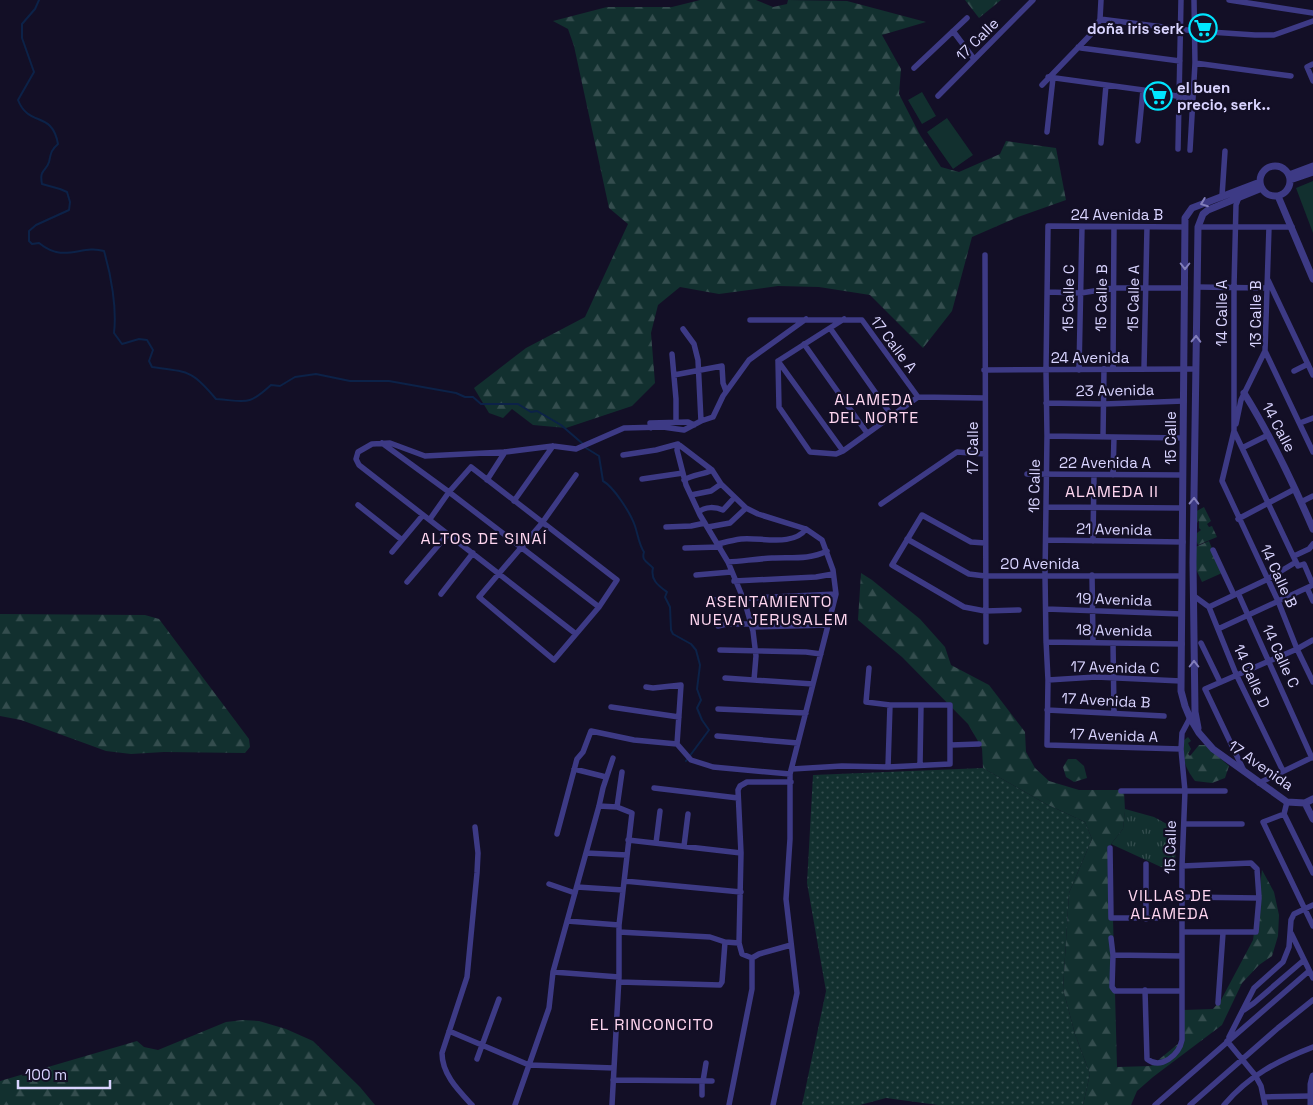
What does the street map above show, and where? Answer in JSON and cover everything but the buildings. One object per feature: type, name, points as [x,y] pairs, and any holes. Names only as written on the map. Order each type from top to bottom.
[{"type":"street","name":"17 Calle","points":[[938,96],[1033,0]]},
{"type":"street","points":[[1042,85],[1051,78],[1096,29],[1100,19],[1101,0]]},
{"type":"street","points":[[1178,149],[1181,0]]},
{"type":"street","points":[[1190,150],[1195,63],[1194,0]]},
{"type":"street","points":[[1229,0],[1313,13]]},
{"type":"street","points":[[914,68],[967,18]]},
{"type":"street","points":[[1100,19],[1195,30],[1274,35],[1313,21]]},
{"type":"street","points":[[953,31],[974,59]]},
{"type":"street","points":[[1078,47],[1180,61]]},
{"type":"street","points":[[1195,63],[1291,76]]},
{"type":"street","points":[[1310,66],[1313,81]]},
{"type":"street","points":[[1051,78],[1193,99]]},
{"type":"street","points":[[1047,132],[1051,78]]},
{"type":"street","points":[[1101,143],[1106,85]]},
{"type":"street","points":[[1138,141],[1142,90]]},
{"type":"street","points":[[1225,151],[1222,196],[1261,185]]},
{"type":"street","points":[[1261,185],[1270,195],[1278,196],[1286,191],[1290,178],[1313,166]]},
{"type":"street","points":[[1290,178],[1281,168],[1272,167],[1264,171],[1261,185],[1208,210],[1203,214],[1199,223],[1236,227],[1292,227]]},
{"type":"street","points":[[1290,178],[1313,172]]},
{"type":"street","name":"15 Calle","points":[[1192,715],[1185,706],[1181,691],[1185,218],[1192,208],[1222,196]]},
{"type":"street","points":[[1278,196],[1313,279]]},
{"type":"street","name":"14 Calle A","points":[[1222,480],[1234,431],[1234,287],[1236,204],[1239,197]]},
{"type":"street","name":"15 Calle","points":[[1145,990],[1148,1061],[1165,1063],[1181,1045],[1182,1040],[1182,866],[1185,791],[1181,749],[1182,733],[1192,715],[1195,369],[1199,223]]},
{"type":"street","name":"24 Avenida B","points":[[1048,226],[1185,227]]},
{"type":"street","name":"16 Calle","points":[[1047,745],[1048,680],[1045,575],[1048,226]]},
{"type":"street","name":"15 Calle C","points":[[1079,370],[1082,227]]},
{"type":"street","name":"15 Calle B","points":[[1113,370],[1114,227]]},
{"type":"street","name":"15 Calle A","points":[[1144,369],[1147,227]]},
{"type":"street","name":"13 Calle B","points":[[1269,227],[1265,351],[1313,452]]},
{"type":"street","name":"17 Calle","points":[[985,255],[986,642]]},
{"type":"street","points":[[1267,278],[1310,364],[1313,376]]},
{"type":"street","points":[[1047,292],[1081,293],[1113,288],[1185,288]]},
{"type":"street","points":[[1197,288],[1267,288]]},
{"type":"street","points":[[576,634],[359,465],[356,459],[358,452],[372,444],[390,443],[424,456],[505,452],[553,446],[576,449],[624,428],[664,427],[684,430],[713,417],[726,392],[754,355],[806,319]]},
{"type":"street","points":[[750,320],[844,319]]},
{"type":"street","points":[[778,361],[844,319]]},
{"type":"street","name":"17 Calle A","points":[[844,319],[862,320],[918,397]]},
{"type":"street","points":[[830,328],[892,416]]},
{"type":"street","points":[[683,329],[694,344],[698,360],[701,421]]},
{"type":"street","points":[[804,344],[867,433]]},
{"type":"street","points":[[1234,431],[1244,392],[1265,351]]},
{"type":"street","points":[[672,354],[676,422]]},
{"type":"street","points":[[778,361],[779,407],[810,452],[836,454],[843,451],[918,397],[985,398]]},
{"type":"street","points":[[778,361],[843,451]]},
{"type":"street","points":[[1294,371],[1310,364]]},
{"type":"street","points":[[674,375],[722,366],[723,383],[726,392]]},
{"type":"street","points":[[1103,437],[1104,369]]},
{"type":"street","name":"24 Avenida","points":[[984,370],[1195,369]]},
{"type":"street","name":"14 Calle","points":[[1244,392],[1268,435],[1313,529]]},
{"type":"street","name":"23 Avenida","points":[[1046,403],[1104,404],[1184,401]]},
{"type":"street","points":[[1300,424],[1313,418]]},
{"type":"street","points":[[651,428],[650,423],[688,422],[694,426]]},
{"type":"street","name":"14 Calle A","points":[[1234,431],[1298,566],[1304,564],[1311,586],[1313,601]]},
{"type":"street","points":[[1242,448],[1268,435]]},
{"type":"street","points":[[1047,436],[1183,438]]},
{"type":"street","points":[[1113,474],[1114,437]]},
{"type":"street","points":[[382,444],[449,492],[598,607]]},
{"type":"street","points":[[623,455],[656,450],[678,444]]},
{"type":"street","points":[[678,444],[712,470],[721,484],[746,508],[758,514],[806,529],[822,540],[833,574],[836,594],[791,771],[790,839],[786,890],[797,992],[773,1105]]},
{"type":"street","points":[[678,444],[677,450],[691,495],[728,562],[734,581],[743,599],[756,650],[754,680]]},
{"type":"street","points":[[514,501],[553,446]]},
{"type":"street","points":[[487,480],[505,452]]},
{"type":"street","points":[[880,504],[957,452],[985,454]]},
{"type":"street","points":[[430,520],[449,492],[471,467],[487,480],[542,522],[616,580],[598,607],[554,660],[479,597],[542,522],[576,475]]},
{"type":"street","points":[[642,479],[705,474],[712,470]]},
{"type":"street","name":"22 Avenida A","points":[[1027,474],[1183,475]]},
{"type":"street","points":[[1092,540],[1094,474]]},
{"type":"street","name":"14 Calle B","points":[[1222,480],[1313,682]]},
{"type":"street","points":[[691,495],[711,491],[721,484]]},
{"type":"street","points":[[1238,519],[1295,489]]},
{"type":"street","points":[[1301,502],[1313,496]]},
{"type":"street","points":[[699,512],[707,508],[723,510],[734,498]]},
{"type":"street","points":[[358,505],[402,540]]},
{"type":"street","points":[[1046,507],[1183,508]]},
{"type":"street","points":[[666,527],[730,523],[746,508]]},
{"type":"street","points":[[392,552],[423,515]]},
{"type":"street","points":[[985,543],[971,542],[922,515],[892,565],[964,607],[985,611],[1019,610]]},
{"type":"street","points":[[684,548],[719,546],[741,539],[794,538],[803,534],[806,529]]},
{"type":"street","points":[[407,582],[448,534]]},
{"type":"street","name":"20 Avenida","points":[[907,539],[968,574],[985,576],[1182,576]]},
{"type":"street","name":"21 Avenida","points":[[1046,540],[1182,542]]},
{"type":"street","points":[[1194,596],[1209,607],[1268,579],[1313,544]]},
{"type":"street","name":"14 Calle C","points":[[1213,550],[1248,615],[1313,758]]},
{"type":"street","points":[[728,562],[774,558],[805,558],[827,551]]},
{"type":"street","points":[[441,594],[473,554]]},
{"type":"street","points":[[696,575],[731,572]]},
{"type":"street","points":[[734,581],[816,577],[833,574]]},
{"type":"street","points":[[1092,575],[1093,642]]},
{"type":"street","points":[[1218,629],[1311,586]]},
{"type":"street","points":[[708,600],[836,594]]},
{"type":"street","name":"14 Calle D","points":[[1209,607],[1236,674],[1283,771]]},
{"type":"street","name":"19 Avenida","points":[[1046,609],[1182,614]]},
{"type":"street","points":[[718,626],[727,624],[828,625]]},
{"type":"street","points":[[1245,774],[1205,689],[1297,649],[1313,640]]},
{"type":"street","name":"18 Avenida","points":[[1046,642],[1182,644]]},
{"type":"street","points":[[1113,643],[1114,713]]},
{"type":"street","points":[[1200,643],[1220,682]]},
{"type":"street","points":[[720,650],[821,654]]},
{"type":"street","points":[[557,834],[577,759],[583,752],[591,731],[634,740],[676,744],[691,760],[713,766],[791,771],[842,766],[888,767],[950,764],[950,705],[890,705],[866,702],[869,668]]},
{"type":"street","name":"17 Avenida C","points":[[1048,680],[1113,677],[1181,681]]},
{"type":"street","points":[[725,678],[813,684]]},
{"type":"street","points":[[646,687],[682,685],[676,744]]},
{"type":"street","points":[[888,767],[890,705]]},
{"type":"street","points":[[920,765],[921,705]]},
{"type":"street","points":[[611,707],[679,716]]},
{"type":"street","points":[[718,709],[806,713]]},
{"type":"street","name":"17 Avenida B","points":[[1047,710],[1164,716]]},
{"type":"street","name":"17 Avenida","points":[[1192,715],[1200,733],[1213,749],[1245,774],[1287,802],[1305,803],[1313,799]]},
{"type":"street","points":[[717,736],[798,743]]},
{"type":"street","points":[[950,745],[979,744]]},
{"type":"street","name":"17 Avenida A","points":[[1047,745],[1181,749]]},
{"type":"street","points":[[515,1105],[549,1008],[553,972],[606,777],[614,758]]},
{"type":"street","points":[[1259,783],[1313,758]]},
{"type":"street","points":[[574,769],[606,777]]},
{"type":"street","points":[[616,808],[622,772]]},
{"type":"street","points":[[752,958],[742,954],[739,943],[741,853],[738,790],[743,783],[791,782]]},
{"type":"street","points":[[654,788],[738,798]]},
{"type":"street","points":[[1121,792],[1225,791]]},
{"type":"street","points":[[1287,802],[1284,814],[1313,873]]},
{"type":"street","points":[[1305,803],[1313,819]]},
{"type":"street","points":[[599,806],[616,808],[632,813],[619,925],[619,979],[612,1105]]},
{"type":"street","points":[[656,843],[660,811]]},
{"type":"street","points":[[684,846],[688,814]]},
{"type":"street","points":[[1284,814],[1263,822],[1313,926]]},
{"type":"street","points":[[1184,824],[1242,824]]},
{"type":"street","points":[[472,1105],[447,1074],[442,1062],[442,1053],[468,977],[478,853],[475,827]]},
{"type":"street","points":[[628,840],[741,853]]},
{"type":"street","points":[[1110,848],[1111,918],[1182,918]]},
{"type":"street","points":[[586,853],[626,855]]},
{"type":"street","points":[[1146,864],[1146,919]]},
{"type":"street","points":[[1182,866],[1251,864],[1256,869],[1259,898],[1256,932],[1182,932]]},
{"type":"street","points":[[624,881],[741,892]]},
{"type":"street","points":[[549,884],[576,890],[623,890]]},
{"type":"street","points":[[1183,897],[1259,898]]},
{"type":"street","points":[[1227,1041],[1254,988],[1283,962],[1289,947],[1291,920],[1294,914],[1313,905]]},
{"type":"street","points":[[567,921],[619,925]]},
{"type":"street","points":[[619,932],[710,937],[725,942],[739,943]]},
{"type":"street","points":[[1290,932],[1313,978]]},
{"type":"street","points":[[1218,1003],[1223,933]]},
{"type":"street","points":[[1111,938],[1113,989],[1115,991],[1182,990]]},
{"type":"street","points":[[553,972],[619,979],[720,984],[722,982],[725,942]]},
{"type":"street","points":[[752,958],[759,954],[791,945]]},
{"type":"street","points":[[1113,955],[1182,956]]},
{"type":"street","points":[[728,1105],[752,989],[752,958]]},
{"type":"street","points":[[1242,1011],[1254,1004],[1304,960]]},
{"type":"street","points":[[1155,1105],[1310,971]]},
{"type":"street","points":[[477,1058],[499,999]]},
{"type":"street","points":[[1190,1105],[1313,1000]]},
{"type":"street","points":[[449,1031],[529,1065],[614,1068]]},
{"type":"street","points":[[1227,1041],[1255,1075],[1261,1086],[1265,1105]]},
{"type":"street","points":[[1224,1105],[1234,1092],[1255,1075],[1285,1058],[1313,1047]]},
{"type":"street","points":[[702,1095],[706,1063]]},
{"type":"street","points":[[1311,1105],[1313,1076]]},
{"type":"street","points":[[613,1080],[712,1081]]},
{"type":"street","points":[[1264,1097],[1312,1096]]},
{"type":"green space","points":[[700,0],[756,0],[773,7],[787,4],[788,0],[847,1],[926,22],[882,35],[901,69],[899,94],[920,135],[941,167],[959,172],[1000,154],[1006,141],[1056,148],[1066,200],[1018,217],[972,237],[952,311],[923,348],[870,295],[819,287],[778,286],[719,294],[680,287],[658,305],[651,333],[655,383],[632,406],[566,428],[533,425],[512,409],[503,418],[489,413],[474,388],[526,348],[585,317],[628,224],[609,208],[574,46],[568,29],[553,21],[607,7],[672,7]]},
{"type":"green space","points":[[965,0],[1001,0],[979,18]]},
{"type":"green space","points":[[922,92],[936,116],[922,124],[908,100]]},
{"type":"green space","points":[[947,118],[973,155],[953,169],[927,132]]},
{"type":"green space","points":[[1313,181],[1313,233],[1296,188]]},
{"type":"green space","points":[[1204,507],[1211,521],[1207,524],[1209,527],[1212,526],[1217,537],[1198,545],[1195,538],[1201,530],[1199,528],[1199,520],[1197,523],[1195,522],[1197,516],[1195,512]]},
{"type":"green space","points":[[1209,541],[1222,573],[1202,582],[1193,563],[1193,548]]},
{"type":"green space","points":[[861,573],[920,619],[945,647],[951,665],[989,685],[1025,732],[1026,752],[1035,768],[1049,781],[1079,790],[1124,790],[1125,811],[1123,829],[1111,844],[1117,1067],[1151,1066],[1184,1039],[1183,1010],[1213,1009],[1221,1000],[1253,940],[1262,870],[1274,892],[1279,915],[1278,936],[1272,956],[1259,965],[1242,983],[1222,1025],[1137,1091],[1131,1105],[1083,1105],[1090,1074],[1075,1034],[1063,989],[1069,893],[1092,839],[1085,822],[1046,804],[983,768],[982,748],[968,724],[902,657],[858,620]]},
{"type":"green space","points":[[0,614],[145,615],[159,619],[249,739],[250,747],[245,753],[164,752],[131,754],[106,751],[21,720],[0,716]]},
{"type":"green space","points":[[1188,737],[1191,741],[1188,743],[1191,749],[1188,754],[1190,756],[1199,745],[1205,745],[1229,766],[1225,778],[1212,783],[1195,781],[1186,767],[1184,758],[1183,741]]},
{"type":"green space","points":[[1068,759],[1076,759],[1084,766],[1087,778],[1074,782],[1066,777],[1063,767]]},
{"type":"green space","points":[[983,768],[1046,804],[1085,822],[1092,839],[1069,893],[1063,989],[1075,1034],[1090,1074],[1083,1105],[938,1105],[886,1098],[860,1105],[802,1105],[826,991],[807,883],[813,775]]},
{"type":"green space","points":[[1125,809],[1154,817],[1176,829],[1175,867],[1161,867],[1111,844],[1123,829]]},
{"type":"green space","points":[[259,1021],[286,1029],[313,1041],[360,1087],[375,1105],[0,1105],[0,1081],[137,1041],[144,1047],[158,1050],[226,1022]]},
{"type":"waterway","points":[[39,0],[35,9],[22,24],[22,38],[34,72],[18,100],[28,114],[46,123],[55,133],[58,144],[42,173],[42,184],[67,192],[70,202],[69,210],[36,225],[29,231],[29,241],[32,244],[39,243],[57,252],[104,251],[113,292],[114,333],[122,344],[139,339],[147,340],[153,350],[149,361],[152,367],[189,374],[201,382],[216,399],[251,400],[271,385],[280,386],[295,377],[316,374],[350,381],[389,381],[473,397],[481,404],[518,404],[531,412],[537,411],[561,425],[583,444]]},
{"type":"waterway","points":[[586,448],[599,456],[603,481],[612,489],[626,508],[635,526],[644,552],[644,559],[653,568],[652,572],[656,582],[667,592],[665,597],[670,607],[671,630],[673,634],[691,644],[696,650],[700,665],[697,689],[701,700],[697,708],[709,730],[686,761]]},
{"type":"place","name":"doña iris serk","points":[[1203,28]]},
{"type":"place","name":"el buen precio, serk..","points":[[1158,96]]},
{"type":"district","name":"ALAMEDA DEL NORTE","points":[[874,408]]},
{"type":"district","name":"ALAMEDA II","points":[[1112,491]]},
{"type":"district","name":"ALTOS DE SINAÍ","points":[[484,538]]},
{"type":"district","name":"ASENTAMIENTO NUEVA JERUSALEM","points":[[769,610]]},
{"type":"district","name":"VILLAS DE ALAMEDA","points":[[1170,904]]},
{"type":"district","name":"EL RINCONCITO","points":[[652,1024]]}]
